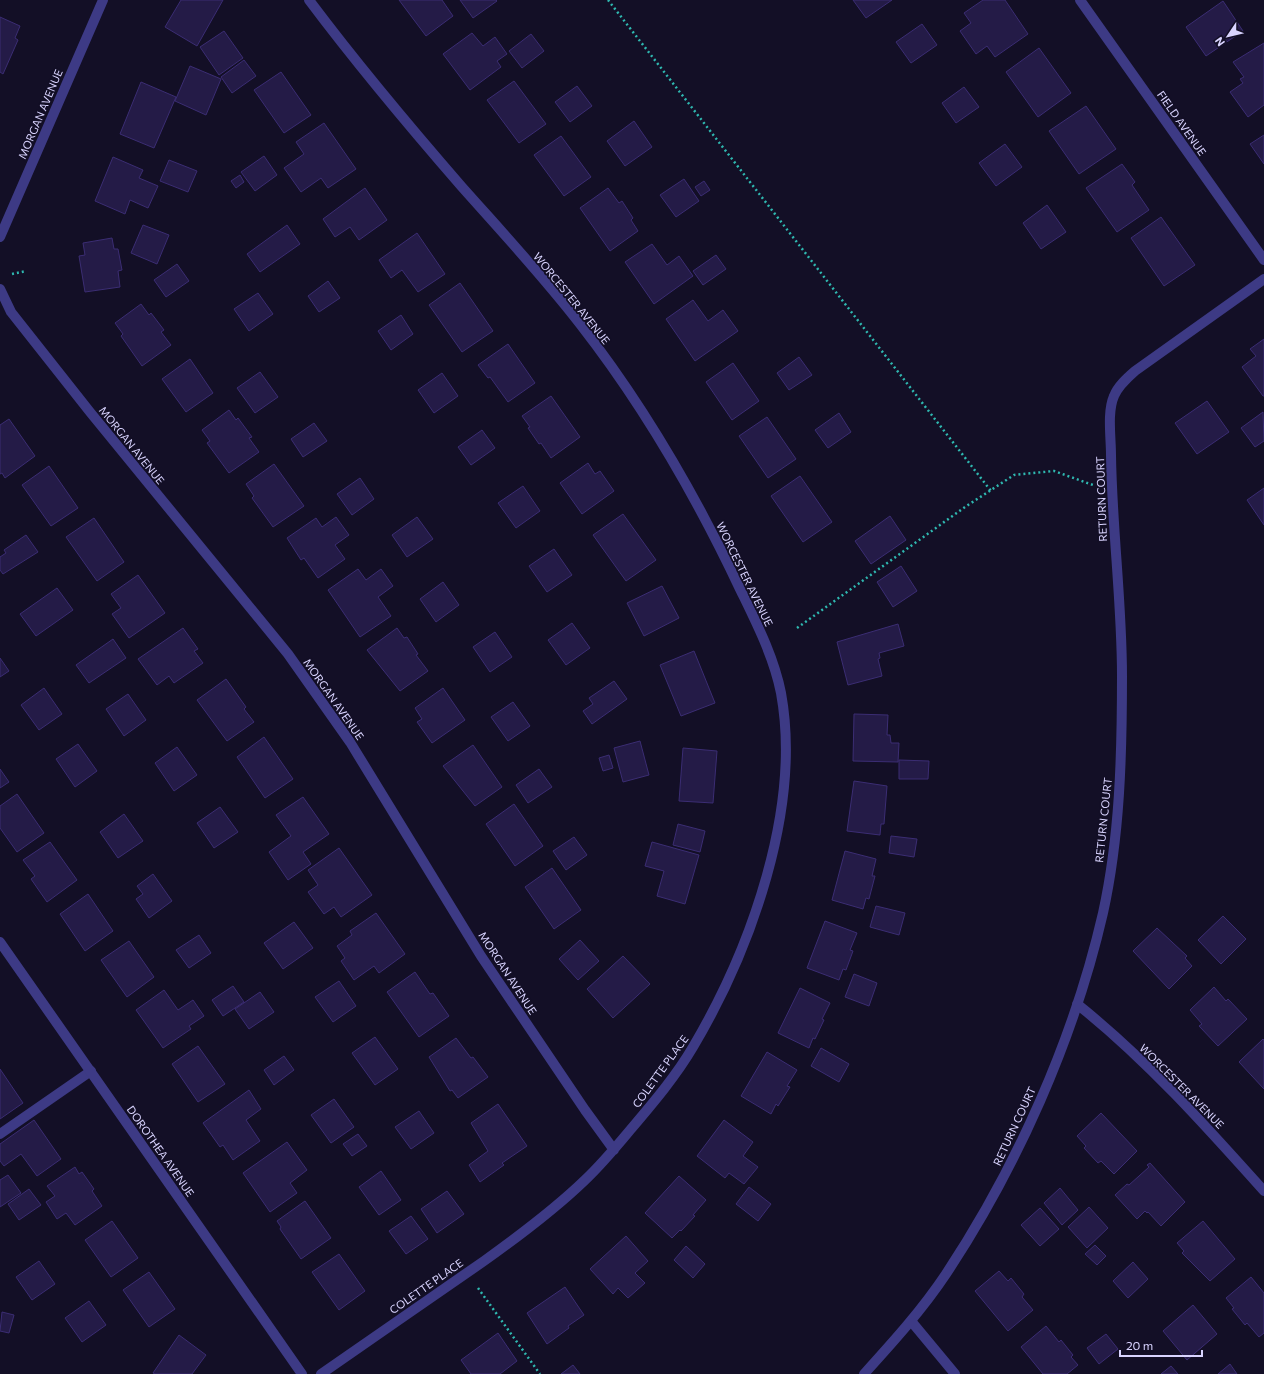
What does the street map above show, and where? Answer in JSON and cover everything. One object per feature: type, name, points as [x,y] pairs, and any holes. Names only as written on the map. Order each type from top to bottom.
[{"type":"street","name":"MORGAN AVENUE","points":[[0,237],[103,0]]},
{"type":"street","name":"WORCESTER AVENUE","points":[[309,0],[401,116],[580,323],[620,377],[677,466],[717,540],[766,645]]},
{"type":"street","name":"FIELD AVENUE","points":[[1080,0],[1264,260]]},
{"type":"street","name":"RETURN COURT","points":[[864,1374],[911,1321],[945,1275],[991,1202],[1029,1128],[1077,1004],[1103,913],[1116,829],[1122,751],[1122,657],[1111,497],[1111,412],[1114,396],[1123,382],[1135,371],[1264,279]]},
{"type":"street","name":"MORGAN AVENUE","points":[[0,289],[11,312],[301,673],[350,742],[481,956],[585,1110],[614,1150]]},
{"type":"street","name":"COLETTE PLACE","points":[[321,1374],[468,1273],[517,1237],[571,1193],[614,1150],[655,1102],[691,1050],[724,990],[748,931],[766,877],[780,817],[786,750],[781,692],[766,645]]},
{"type":"street","name":"DOROTHEA AVENUE","points":[[0,942],[302,1374]]},
{"type":"street","name":"WORCESTER AVENUE","points":[[1077,1004],[1101,1024],[1169,1087],[1264,1191]]},
{"type":"street","points":[[0,1134],[90,1071]]},
{"type":"street","points":[[911,1321],[955,1374]]},
{"type":"path","points":[[608,0],[991,491]]},
{"type":"path","points":[[797,628],[1003,481],[1014,475],[1054,471],[1092,484],[1111,497]]},
{"type":"path","points":[[468,1273],[540,1374]]},
{"type":"building","points":[[181,0],[223,0],[197,46],[165,27]]},
{"type":"building","points":[[399,0],[442,0],[453,16],[426,36]]},
{"type":"building","points":[[460,0],[496,0],[497,1],[473,18]]},
{"type":"building","points":[[853,0],[892,0],[866,18]]},
{"type":"building","points":[[983,0],[1005,0],[1028,34],[995,57],[987,46],[976,54],[960,31],[971,23],[964,13]]},
{"type":"building","points":[[1223,1],[1243,31],[1206,56],[1186,27]]},
{"type":"building","points":[[0,17],[20,26],[15,38],[18,40],[3,74],[0,72]]},
{"type":"building","points":[[922,24],[937,45],[911,63],[896,42]]},
{"type":"building","points":[[224,31],[243,58],[219,75],[200,47]]},
{"type":"building","points":[[472,33],[483,46],[495,37],[507,54],[497,61],[501,67],[470,90],[443,54]]},
{"type":"building","points":[[531,34],[544,51],[522,68],[509,51]]},
{"type":"building","points":[[1264,43],[1264,105],[1248,117],[1230,92],[1243,83],[1240,79],[1244,77],[1233,62]]},
{"type":"building","points":[[1039,48],[1071,93],[1038,117],[1006,72]]},
{"type":"building","points":[[244,60],[256,76],[232,93],[221,77]]},
{"type":"building","points":[[190,66],[221,79],[206,115],[175,101]]},
{"type":"building","points":[[281,72],[311,115],[284,133],[254,90]]},
{"type":"building","points":[[514,81],[546,124],[519,143],[487,100]]},
{"type":"building","points":[[141,82],[176,97],[154,148],[120,134]]},
{"type":"building","points":[[577,86],[592,106],[570,122],[555,102]]},
{"type":"building","points":[[964,87],[979,107],[956,123],[942,103]]},
{"type":"building","points":[[1086,106],[1116,149],[1079,174],[1049,131]]},
{"type":"building","points":[[634,121],[652,147],[625,166],[607,141]]},
{"type":"building","points":[[324,123],[356,169],[328,188],[321,178],[301,192],[284,168],[304,154],[296,142]]},
{"type":"building","points":[[1264,135],[1264,164],[1250,144]]},
{"type":"building","points":[[561,136],[591,177],[564,196],[534,155]]},
{"type":"building","points":[[1005,144],[1022,167],[996,186],[979,163]]},
{"type":"building","points":[[264,156],[277,175],[255,191],[241,172]]},
{"type":"building","points":[[113,157],[143,170],[139,178],[158,186],[148,208],[130,200],[125,214],[95,201]]},
{"type":"building","points":[[169,160],[197,171],[188,192],[160,181]]},
{"type":"building","points":[[1122,164],[1135,182],[1132,185],[1149,210],[1117,232],[1086,188]]},
{"type":"building","points":[[240,175],[244,182],[236,188],[231,181]]},
{"type":"building","points":[[684,179],[699,201],[676,217],[660,195]]},
{"type":"building","points":[[704,181],[710,190],[701,196],[695,187]]},
{"type":"building","points":[[365,188],[387,220],[359,240],[350,227],[335,237],[323,219]]},
{"type":"building","points":[[608,188],[619,203],[622,201],[633,218],[631,220],[638,231],[610,251],[580,208]]},
{"type":"building","points":[[1047,205],[1066,232],[1041,249],[1023,223]]},
{"type":"building","points":[[1161,217],[1195,265],[1164,286],[1131,238]]},
{"type":"building","points":[[143,225],[169,235],[157,264],[131,253]]},
{"type":"building","points":[[287,225],[300,244],[260,272],[247,254]]},
{"type":"building","points":[[417,233],[445,274],[418,292],[402,270],[391,278],[379,260]]},
{"type":"building","points":[[112,238],[114,249],[118,249],[122,270],[118,271],[120,287],[85,292],[79,256],[85,255],[83,243]]},
{"type":"building","points":[[652,244],[667,265],[679,256],[693,276],[654,304],[625,262]]},
{"type":"building","points":[[716,255],[726,269],[703,285],[693,271]]},
{"type":"building","points":[[177,264],[189,281],[166,297],[154,280]]},
{"type":"building","points":[[328,281],[340,298],[319,312],[308,296]]},
{"type":"building","points":[[460,283],[493,331],[462,352],[429,305]]},
{"type":"building","points":[[258,293],[273,314],[249,331],[234,309]]},
{"type":"building","points":[[693,300],[708,321],[723,310],[738,331],[695,361],[666,319]]},
{"type":"building","points":[[141,304],[149,315],[151,313],[164,330],[161,332],[171,345],[142,366],[121,336],[123,334],[115,323]]},
{"type":"building","points":[[401,315],[413,334],[391,350],[378,331]]},
{"type":"building","points":[[1264,339],[1263,396],[1242,367],[1256,356],[1250,349]]},
{"type":"building","points":[[508,344],[535,383],[508,402],[490,377],[488,378],[478,365]]},
{"type":"building","points":[[799,357],[812,375],[789,390],[777,373]]},
{"type":"building","points":[[190,359],[213,393],[186,412],[162,379]]},
{"type":"building","points":[[733,363],[759,401],[732,420],[706,382]]},
{"type":"building","points":[[260,372],[278,397],[255,413],[237,388]]},
{"type":"building","points":[[442,373],[458,396],[434,413],[418,390]]},
{"type":"building","points":[[551,396],[580,437],[551,458],[541,443],[539,444],[522,416]]},
{"type":"building","points":[[1207,401],[1229,432],[1197,454],[1175,423]]},
{"type":"building","points":[[229,410],[236,420],[238,418],[252,437],[249,438],[259,452],[229,473],[207,443],[210,441],[202,430]]},
{"type":"building","points":[[1263,412],[1264,441],[1255,447],[1241,428]]},
{"type":"building","points":[[839,413],[851,432],[828,448],[815,430]]},
{"type":"building","points":[[767,417],[796,459],[768,478],[739,436]]},
{"type":"building","points":[[9,419],[35,456],[5,478],[2,473],[0,474],[0,425]]},
{"type":"building","points":[[314,423],[327,441],[303,457],[291,439]]},
{"type":"building","points":[[482,430],[495,448],[471,465],[458,447]]},
{"type":"building","points":[[588,463],[595,474],[600,471],[614,491],[582,514],[560,483]]},
{"type":"building","points":[[274,464],[304,506],[273,527],[252,498],[254,496],[246,484]]},
{"type":"building","points":[[49,466],[78,508],[51,526],[22,485]]},
{"type":"building","points":[[800,476],[832,522],[803,542],[771,496]]},
{"type":"building","points":[[360,478],[374,499],[352,515],[337,494]]},
{"type":"building","points":[[523,486],[540,511],[516,528],[498,503]]},
{"type":"building","points":[[1264,488],[1264,525],[1247,500]]},
{"type":"building","points":[[623,514],[656,560],[626,581],[593,535]]},
{"type":"building","points":[[890,516],[906,540],[871,564],[855,541]]},
{"type":"building","points":[[336,517],[349,535],[335,545],[345,559],[318,578],[304,558],[301,560],[287,538],[316,518],[322,527]]},
{"type":"building","points":[[417,517],[433,539],[407,557],[392,535]]},
{"type":"building","points":[[94,518],[124,562],[97,581],[66,537]]},
{"type":"building","points":[[26,535],[38,552],[3,574],[0,570],[0,557],[6,553],[4,550]]},
{"type":"building","points":[[554,549],[572,575],[547,592],[529,566]]},
{"type":"building","points":[[901,566],[917,591],[893,607],[877,582]]},
{"type":"building","points":[[358,569],[366,580],[381,569],[393,586],[378,597],[391,616],[360,637],[328,590]]},
{"type":"building","points":[[138,575],[165,613],[129,638],[112,614],[121,608],[111,594]]},
{"type":"building","points":[[443,582],[459,605],[436,622],[420,599]]},
{"type":"building","points":[[662,586],[679,618],[644,636],[627,603]]},
{"type":"building","points":[[57,588],[73,610],[36,636],[20,614]]},
{"type":"building","points":[[572,623],[590,648],[566,665],[548,640]]},
{"type":"building","points":[[898,624],[904,646],[879,653],[880,658],[878,659],[882,676],[848,685],[837,642]]},
{"type":"building","points":[[183,628],[198,649],[194,651],[203,663],[174,683],[169,676],[157,685],[138,659]]},
{"type":"building","points":[[397,628],[404,638],[407,637],[418,654],[416,655],[428,671],[400,691],[367,650]]},
{"type":"building","points":[[495,632],[512,657],[490,672],[473,647]]},
{"type":"building","points":[[113,639],[126,658],[89,683],[76,665]]},
{"type":"building","points":[[694,651],[715,703],[681,716],[660,665]]},
{"type":"building","points":[[0,658],[9,671],[0,677]]},
{"type":"building","points":[[226,679],[246,707],[244,709],[254,722],[227,741],[197,700]]},
{"type":"building","points":[[614,681],[627,699],[592,724],[583,711],[593,704],[589,698]]},
{"type":"building","points":[[44,688],[62,714],[39,730],[21,705]]},
{"type":"building","points":[[443,688],[465,720],[432,743],[417,722],[422,719],[415,708]]},
{"type":"building","points":[[128,694],[146,720],[124,736],[106,709]]},
{"type":"building","points":[[513,702],[530,726],[508,741],[491,717]]},
{"type":"building","points":[[854,714],[888,715],[887,735],[890,735],[891,743],[899,743],[898,762],[853,761]]},
{"type":"building","points":[[264,737],[293,779],[265,798],[237,757]]},
{"type":"building","points":[[640,741],[649,775],[623,782],[614,748]]},
{"type":"building","points":[[78,744],[97,771],[75,787],[56,759]]},
{"type":"building","points":[[473,745],[502,787],[475,806],[443,766]]},
{"type":"building","points":[[177,747],[197,775],[174,791],[155,763]]},
{"type":"building","points":[[683,748],[717,751],[713,803],[679,801]]},
{"type":"building","points":[[609,755],[613,768],[603,771],[599,758]]},
{"type":"building","points":[[899,760],[929,761],[928,779],[899,779]]},
{"type":"building","points":[[0,769],[9,782],[0,788]]},
{"type":"building","points":[[539,769],[552,787],[528,803],[516,785]]},
{"type":"building","points":[[854,781],[887,786],[884,824],[881,824],[880,835],[847,831]]},
{"type":"building","points":[[17,794],[44,833],[17,852],[0,828],[0,806]]},
{"type":"building","points":[[303,797],[329,834],[303,852],[311,864],[288,880],[269,852],[291,836],[276,815]]},
{"type":"building","points":[[514,804],[543,846],[515,866],[486,824]]},
{"type":"building","points":[[220,807],[238,832],[214,848],[197,823]]},
{"type":"building","points":[[124,814],[143,841],[118,858],[100,832]]},
{"type":"building","points":[[678,824],[705,831],[700,852],[673,845]]},
{"type":"building","points":[[891,836],[917,839],[914,857],[889,853]]},
{"type":"building","points":[[574,837],[587,855],[566,870],[553,851]]},
{"type":"building","points":[[50,842],[77,880],[47,902],[31,879],[35,876],[23,860]]},
{"type":"building","points":[[652,842],[699,855],[685,904],[657,896],[664,871],[645,866]]},
{"type":"building","points":[[339,848],[372,895],[341,917],[334,907],[324,914],[308,892],[318,885],[308,870]]},
{"type":"building","points":[[845,851],[876,859],[872,876],[875,876],[869,899],[866,898],[863,909],[832,900]]},
{"type":"building","points":[[552,868],[581,910],[554,929],[525,887]]},
{"type":"building","points":[[153,874],[172,901],[149,918],[136,899],[143,894],[137,886]]},
{"type":"building","points":[[88,894],[113,931],[85,951],[60,914]]},
{"type":"building","points":[[876,906],[905,913],[899,935],[870,927]]},
{"type":"building","points":[[376,913],[405,954],[379,973],[374,966],[354,980],[341,961],[345,958],[337,946],[352,935],[350,931]]},
{"type":"building","points":[[1223,916],[1246,939],[1221,964],[1198,940]]},
{"type":"building","points":[[825,921],[857,933],[850,950],[853,951],[846,970],[843,969],[839,980],[807,968]]},
{"type":"building","points":[[294,922],[313,948],[283,969],[264,943]]},
{"type":"building","points":[[1157,928],[1187,956],[1185,958],[1192,966],[1169,989],[1133,951]]},
{"type":"building","points":[[199,935],[211,953],[189,968],[176,950]]},
{"type":"building","points":[[580,940],[599,961],[578,980],[559,959]]},
{"type":"building","points":[[129,941],[154,977],[127,997],[101,960]]},
{"type":"building","points":[[623,956],[650,984],[613,1018],[587,989]]},
{"type":"building","points":[[415,972],[430,994],[433,993],[449,1016],[419,1037],[387,992]]},
{"type":"building","points":[[854,974],[877,983],[869,1006],[845,997]]},
{"type":"building","points":[[339,981],[356,1006],[333,1022],[315,997]]},
{"type":"building","points":[[233,986],[244,1002],[223,1016],[212,1000]]},
{"type":"building","points":[[1214,987],[1226,1001],[1228,999],[1247,1019],[1218,1046],[1199,1026],[1202,1024],[1190,1010]]},
{"type":"building","points":[[800,988],[830,1003],[822,1019],[824,1020],[809,1048],[778,1033]]},
{"type":"building","points":[[164,990],[178,1010],[193,1000],[204,1016],[189,1026],[191,1029],[163,1048],[136,1010]]},
{"type":"building","points":[[260,992],[274,1012],[249,1029],[235,1009]]},
{"type":"building","points":[[375,1037],[398,1069],[375,1085],[352,1053]]},
{"type":"building","points":[[456,1038],[488,1077],[458,1098],[452,1090],[450,1091],[429,1057]]},
{"type":"building","points":[[1263,1039],[1264,1040],[1264,1089],[1239,1062]]},
{"type":"building","points":[[198,1046],[225,1084],[198,1102],[172,1064]]},
{"type":"building","points":[[821,1048],[849,1064],[839,1082],[811,1066]]},
{"type":"building","points":[[767,1052],[797,1070],[787,1086],[790,1087],[778,1106],[776,1104],[771,1114],[741,1096]]},
{"type":"building","points":[[284,1056],[294,1070],[274,1085],[264,1070]]},
{"type":"building","points":[[0,1069],[23,1103],[0,1119]]},
{"type":"building","points":[[249,1090],[261,1109],[246,1120],[260,1141],[233,1160],[223,1145],[220,1147],[203,1123]]},
{"type":"building","points":[[334,1099],[354,1127],[331,1143],[311,1115]]},
{"type":"building","points":[[498,1104],[527,1146],[502,1163],[504,1165],[480,1182],[469,1165],[488,1151],[471,1123]]},
{"type":"building","points":[[419,1111],[434,1133],[411,1149],[395,1127]]},
{"type":"building","points":[[1101,1113],[1137,1151],[1114,1174],[1101,1161],[1098,1163],[1084,1148],[1086,1146],[1077,1136]]},
{"type":"building","points":[[34,1120],[61,1159],[37,1176],[21,1154],[4,1166],[0,1161],[0,1144]]},
{"type":"building","points":[[724,1120],[753,1142],[743,1156],[758,1167],[744,1184],[729,1173],[725,1178],[697,1156]]},
{"type":"building","points":[[358,1134],[367,1146],[352,1156],[343,1144]]},
{"type":"building","points":[[287,1142],[307,1170],[290,1183],[297,1193],[270,1212],[243,1173]]},
{"type":"building","points":[[1150,1163],[1185,1202],[1161,1226],[1148,1212],[1147,1213],[1145,1211],[1137,1219],[1115,1195],[1149,1167],[1147,1165]]},
{"type":"building","points":[[75,1167],[79,1174],[82,1172],[94,1189],[92,1191],[102,1206],[75,1225],[66,1213],[57,1219],[46,1202],[55,1196],[47,1186]]},
{"type":"building","points":[[381,1171],[401,1200],[379,1215],[359,1187]]},
{"type":"building","points":[[8,1175],[21,1193],[0,1207],[0,1180]]},
{"type":"building","points":[[679,1176],[706,1200],[693,1215],[695,1216],[672,1238],[645,1213]]},
{"type":"building","points":[[749,1187],[771,1204],[758,1221],[736,1204]]},
{"type":"building","points":[[1060,1188],[1078,1210],[1062,1225],[1044,1203]]},
{"type":"building","points":[[29,1189],[41,1205],[19,1220],[8,1204]]},
{"type":"building","points":[[447,1191],[464,1214],[437,1233],[421,1209]]},
{"type":"building","points":[[305,1201],[331,1238],[301,1259],[280,1229],[281,1227],[277,1221]]},
{"type":"building","points":[[1089,1207],[1108,1228],[1087,1248],[1068,1227]]},
{"type":"building","points":[[1040,1208],[1059,1229],[1040,1246],[1021,1225]]},
{"type":"building","points":[[411,1216],[428,1239],[406,1254],[389,1231]]},
{"type":"building","points":[[112,1221],[138,1258],[111,1277],[85,1240]]},
{"type":"building","points":[[1203,1221],[1235,1259],[1210,1281],[1182,1253],[1184,1251],[1177,1243]]},
{"type":"building","points":[[626,1236],[648,1261],[635,1273],[645,1283],[628,1298],[618,1288],[613,1294],[590,1269]]},
{"type":"building","points":[[1095,1245],[1106,1256],[1097,1265],[1085,1254]]},
{"type":"building","points":[[686,1246],[705,1264],[693,1278],[674,1260]]},
{"type":"building","points":[[339,1254],[365,1291],[339,1310],[312,1272]]},
{"type":"building","points":[[39,1261],[55,1284],[32,1300],[16,1277]]},
{"type":"building","points":[[1133,1262],[1148,1279],[1128,1298],[1113,1281]]},
{"type":"building","points":[[999,1271],[1008,1281],[1011,1278],[1024,1294],[1022,1297],[1033,1310],[1008,1331],[975,1291]]},
{"type":"building","points":[[149,1272],[175,1309],[149,1327],[123,1290]]},
{"type":"building","points":[[1251,1277],[1264,1293],[1264,1333],[1259,1337],[1247,1323],[1245,1325],[1232,1309],[1234,1308],[1226,1298]]},
{"type":"building","points":[[565,1287],[584,1315],[568,1326],[569,1328],[547,1344],[527,1313]]},
{"type":"building","points":[[89,1301],[106,1325],[82,1342],[65,1318]]},
{"type":"building","points":[[1193,1305],[1217,1334],[1187,1360],[1163,1331]]},
{"type":"building","points":[[2,1312],[14,1315],[9,1333],[0,1331]]},
{"type":"building","points":[[1046,1326],[1059,1342],[1061,1340],[1073,1355],[1071,1357],[1078,1365],[1067,1374],[1043,1374],[1021,1347]]},
{"type":"building","points":[[498,1333],[517,1361],[500,1374],[471,1374],[461,1360]]},
{"type":"building","points":[[1106,1334],[1118,1349],[1099,1364],[1087,1348]]},
{"type":"building","points":[[179,1335],[206,1355],[192,1374],[153,1373]]},
{"type":"building","points":[[1230,1364],[1237,1374],[1218,1374]]},
{"type":"building","points":[[573,1365],[580,1374],[561,1374]]},
{"type":"building","points":[[1171,1366],[1178,1374],[1161,1374]]}]
